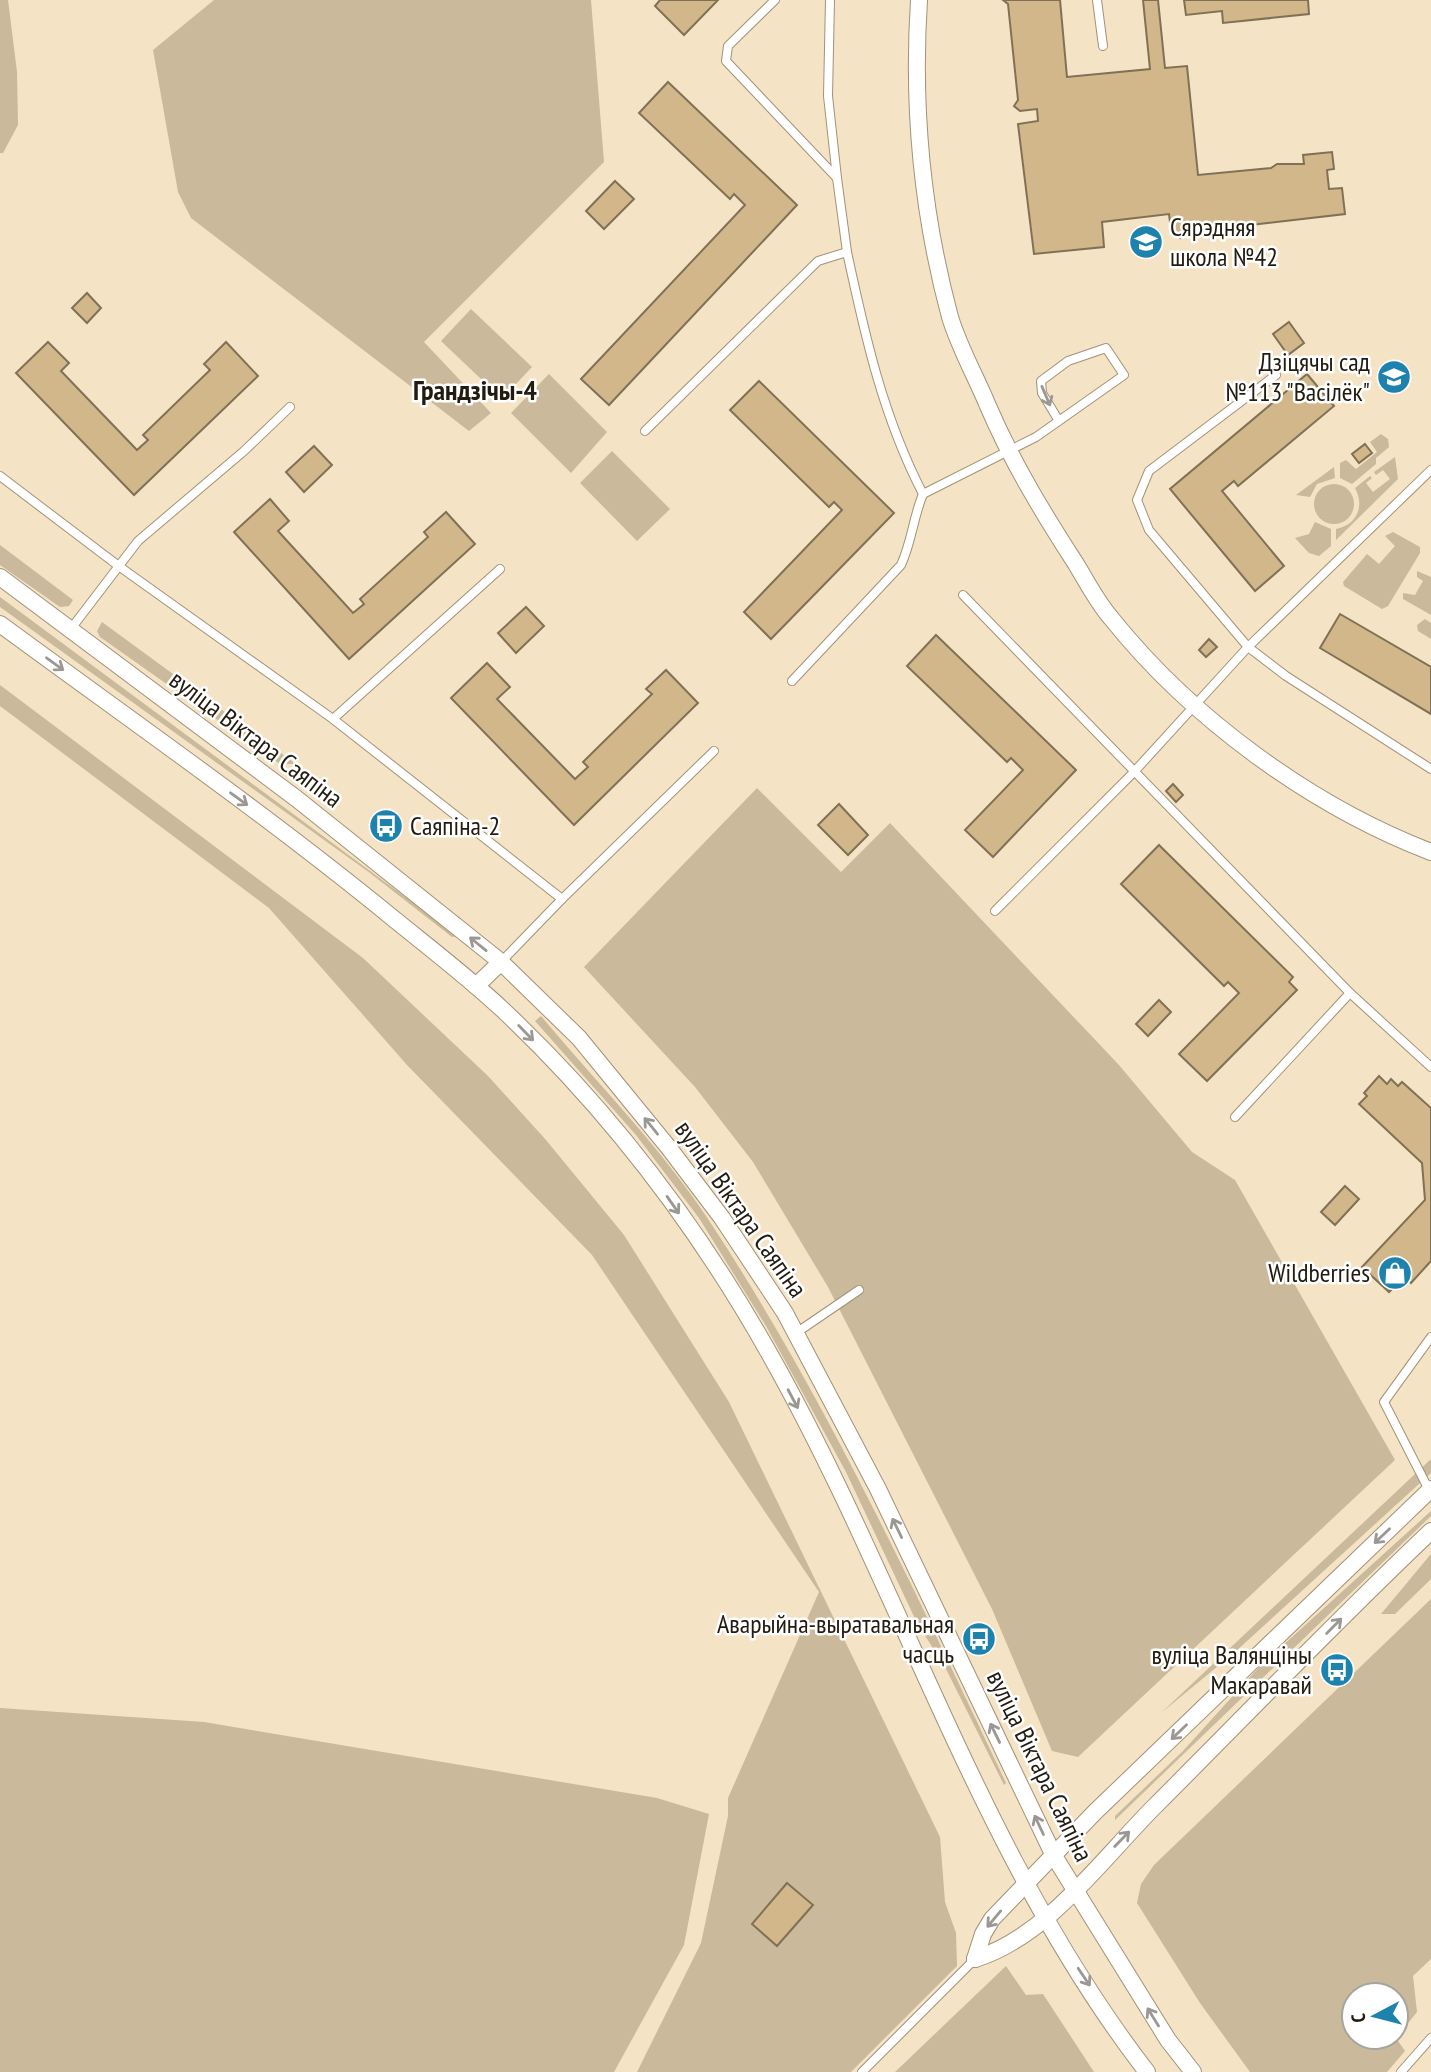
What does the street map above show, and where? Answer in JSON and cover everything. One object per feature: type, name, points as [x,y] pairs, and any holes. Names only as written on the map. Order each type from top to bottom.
[{"type":"street","points":[[919,0],[916,45],[919,145],[931,237],[951,320],[1008,450],[1040,508],[1110,618],[1195,707],[1303,789],[1431,852]]},
{"type":"street","name":"вуліца Віктара Саяпіна","points":[[0,578],[298,799],[501,962],[579,1038],[670,1148],[722,1218],[796,1333],[878,1489],[1054,1856],[1168,2040],[1193,2072]]},
{"type":"street","name":"вуліца Віктара Саяпіна","points":[[0,624],[273,824],[476,986],[563,1071],[649,1171],[711,1259],[768,1352],[843,1494],[1026,1887],[1147,2072]]},
{"type":"street","points":[[476,986],[501,962]]},
{"type":"street","points":[[975,1959],[983,1934],[992,1919],[1430,1490]]},
{"type":"street","points":[[975,1959],[1000,1951],[1047,1920],[1074,1888],[1431,1531]]},
{"type":"lane","points":[[775,0],[728,46],[726,61],[836,178]]},
{"type":"lane","points":[[830,0],[828,96],[847,252],[868,348],[887,416],[923,495]]},
{"type":"lane","points":[[1097,0],[1103,46]]},
{"type":"lane","points":[[645,431],[818,261],[847,252]]},
{"type":"lane","points":[[792,681],[901,565],[911,543],[915,513],[923,495],[1036,438],[1124,375],[1106,348],[1068,361],[1041,381],[1042,393],[1059,421]]},
{"type":"lane","points":[[1276,375],[1149,471],[1138,500],[1149,530],[1248,647],[1286,676],[1431,768]]},
{"type":"lane","points":[[70,630],[138,541],[244,451],[290,407]]},
{"type":"lane","points":[[995,911],[1133,773],[1248,647],[1431,470]]},
{"type":"lane","points":[[0,476],[120,567],[333,719],[562,899]]},
{"type":"lane","points":[[333,719],[500,569]]},
{"type":"lane","points":[[963,596],[1350,993],[1431,1067]]},
{"type":"lane","points":[[501,962],[714,751]]},
{"type":"lane","points":[[1235,1117],[1350,993]]},
{"type":"lane","points":[[796,1333],[859,1290]]},
{"type":"lane","points":[[1430,1490],[1384,1402],[1431,1337]]},
{"type":"lane","points":[[863,2072],[975,1959]]},
{"type":"lane","points":[[1401,2072],[1431,2038]]},
{"type":"shaded area","points":[[0,0],[8,0],[17,72],[18,125],[3,153],[0,153]]},
{"type":"shaded area","points":[[214,0],[591,0],[604,162],[424,342],[491,413],[469,431],[191,218],[178,192],[153,50]]},
{"type":"shaded area","points":[[471,309],[532,367],[502,399],[441,341]]},
{"type":"shaded area","points":[[549,374],[607,432],[571,473],[511,413]]},
{"type":"shaded area","points":[[1381,434],[1388,439],[1389,447],[1376,458],[1376,464],[1352,484],[1340,478],[1340,463],[1346,460],[1356,469],[1377,452],[1370,442]]},
{"type":"shaded area","points":[[612,451],[670,509],[637,541],[580,483]]},
{"type":"shaded area","points":[[1395,457],[1398,479],[1336,540],[1336,529],[1349,523],[1357,514],[1359,501],[1355,488],[1370,476],[1372,478],[1366,483],[1373,492],[1390,479],[1383,470],[1376,475],[1374,472]]},
{"type":"shaded area","points":[[1334,467],[1335,478],[1317,484],[1310,497],[1296,495]]},
{"type":"shaded area","points":[[1334,484],[1348,490],[1354,504],[1348,518],[1334,524],[1320,518],[1314,504],[1320,490]]},
{"type":"shaded area","points":[[1315,522],[1331,529],[1331,546],[1319,556],[1309,553],[1295,538],[1309,534]]},
{"type":"shaded area","points":[[1393,532],[1420,547],[1420,553],[1388,606],[1382,609],[1344,586],[1343,582],[1367,554],[1379,564],[1395,546],[1385,536]]},
{"type":"shaded area","points":[[0,545],[73,600],[69,606],[60,607],[0,565]]},
{"type":"shaded area","points":[[1417,571],[1431,577],[1431,615],[1403,599],[1403,593],[1415,595],[1423,581],[1417,577]]},
{"type":"shaded area","points":[[0,597],[458,936],[452,937],[370,873],[0,607]]},
{"type":"shaded area","points":[[1425,619],[1431,623],[1431,639],[1418,631],[1417,625]]},
{"type":"shaded area","points":[[102,622],[296,764],[280,764],[100,637],[97,631]]},
{"type":"shaded area","points":[[0,685],[363,958],[488,1076],[546,1140],[624,1235],[729,1402],[940,1837],[945,1902],[956,1933],[957,1966],[851,2072],[637,2072],[701,1943],[728,1816],[728,1798],[819,1592],[592,1255],[407,1065],[269,908],[0,706]]},
{"type":"shaded area","points":[[757,788],[841,872],[890,823],[1119,1065],[1192,1152],[1235,1180],[1395,1460],[1078,1757],[1052,1751],[992,1609],[828,1287],[753,1162],[695,1087],[584,967]]},
{"type":"shaded area","points":[[541,1016],[668,1164],[706,1216],[749,1284],[829,1423],[866,1494],[972,1711],[1006,1783],[1004,1785],[944,1665],[918,1625],[846,1472],[766,1326],[699,1218],[636,1135],[535,1021]]},
{"type":"shaded area","points":[[1431,1459],[1431,1473],[1235,1652],[1161,1713]]},
{"type":"shaded area","points":[[1431,1511],[1431,1516],[1115,1820],[1115,1816],[1183,1751],[1259,1667]]},
{"type":"shaded area","points":[[1431,1554],[1431,1579],[1395,1614],[1381,1614]]},
{"type":"shaded area","points":[[1431,1599],[1431,1959],[1413,1976],[1417,2012],[1410,2021],[1410,1981],[1340,1981],[1340,2051],[1405,2051],[1387,2072],[1250,2072],[1200,2003],[1137,1903],[1141,1884],[1154,1865]]},
{"type":"shaded area","points":[[0,1708],[204,1722],[657,1798],[709,1814],[684,1945],[614,2072],[0,2072]]},
{"type":"shaded area","points":[[1006,1966],[1026,1995],[1043,1994],[1094,2072],[895,2072]]},
{"type":"building","points":[[660,0],[718,0],[684,35],[655,6]]},
{"type":"building","points":[[1003,0],[1060,0],[1067,77],[1150,69],[1143,0],[1158,0],[1165,68],[1187,66],[1198,175],[1271,168],[1277,164],[1304,164],[1303,155],[1332,152],[1334,169],[1327,170],[1329,189],[1342,188],[1345,214],[1183,233],[1180,238],[1171,231],[1169,214],[1102,222],[1104,247],[1034,254],[1018,124],[1038,121],[1037,109],[1020,111],[1014,106],[1018,100],[1008,4]]},
{"type":"building","points":[[1184,0],[1308,0],[1309,14],[1223,23],[1222,11],[1186,15]]},
{"type":"building","points":[[668,82],[797,205],[609,405],[581,379],[745,205],[734,194],[730,199],[639,113]]},
{"type":"building","points":[[615,181],[634,199],[604,229],[586,211]]},
{"type":"building","points":[[87,293],[101,308],[87,323],[72,308]]},
{"type":"building","points":[[1289,322],[1304,343],[1288,355],[1273,334]]},
{"type":"building","points":[[48,342],[69,363],[61,371],[137,450],[148,440],[143,435],[210,370],[204,364],[226,342],[258,376],[134,495],[16,373]]},
{"type":"building","points":[[1307,374],[1334,406],[1238,486],[1234,481],[1222,491],[1284,566],[1255,591],[1170,489]]},
{"type":"building","points":[[759,381],[894,513],[771,639],[744,612],[842,510],[834,502],[829,507],[730,410]]},
{"type":"building","points":[[1365,444],[1372,453],[1359,463],[1352,454]]},
{"type":"building","points":[[314,446],[332,465],[304,492],[286,472]]},
{"type":"building","points":[[270,499],[289,521],[278,531],[353,613],[364,604],[360,599],[428,537],[424,532],[446,512],[475,544],[349,659],[234,532]]},
{"type":"building","points":[[526,607],[544,626],[516,653],[498,633]]},
{"type":"building","points":[[1340,614],[1431,667],[1431,714],[1320,648]]},
{"type":"building","points":[[936,635],[1076,770],[993,857],[965,830],[1023,770],[1011,758],[1007,762],[907,666]]},
{"type":"building","points":[[1209,639],[1217,647],[1206,657],[1199,650]]},
{"type":"building","points":[[487,663],[510,687],[497,699],[575,779],[588,767],[583,762],[652,694],[646,689],[666,670],[698,703],[574,825],[451,698]]},
{"type":"building","points":[[1173,784],[1183,795],[1176,802],[1166,791]]},
{"type":"building","points":[[839,804],[868,835],[848,855],[818,825]]},
{"type":"building","points":[[1159,845],[1293,977],[1289,982],[1297,990],[1207,1081],[1179,1054],[1239,993],[1228,982],[1224,986],[1121,884]]},
{"type":"building","points":[[1159,1000],[1171,1012],[1148,1036],[1136,1024]]},
{"type":"building","points":[[1379,1076],[1387,1084],[1391,1079],[1398,1086],[1402,1082],[1431,1108],[1431,1261],[1411,1283],[1408,1280],[1402,1287],[1398,1283],[1389,1292],[1362,1267],[1425,1200],[1422,1163],[1359,1104],[1367,1096],[1364,1093]]},
{"type":"building","points":[[1345,1186],[1359,1199],[1335,1225],[1321,1212]]},
{"type":"building","points":[[787,1883],[813,1905],[777,1946],[752,1924]]},
{"type":"place","name":"Сярэдняя школа №42","points":[[1146,242]]},
{"type":"place","name":"Дзіцячы сад №113 \"Васілёк\"","points":[[1394,377]]},
{"type":"place","name":"Саяпіна-2","points":[[386,826]]},
{"type":"place","name":"Wildberries","points":[[1395,1273]]},
{"type":"place","name":"Аварыйна-выратавальная часць","points":[[979,1639]]},
{"type":"place","name":"вуліца Валянціны Макаравай","points":[[1337,1670]]},
{"type":"district","name":"Грандзічы-4","points":[[475,390]]}]
